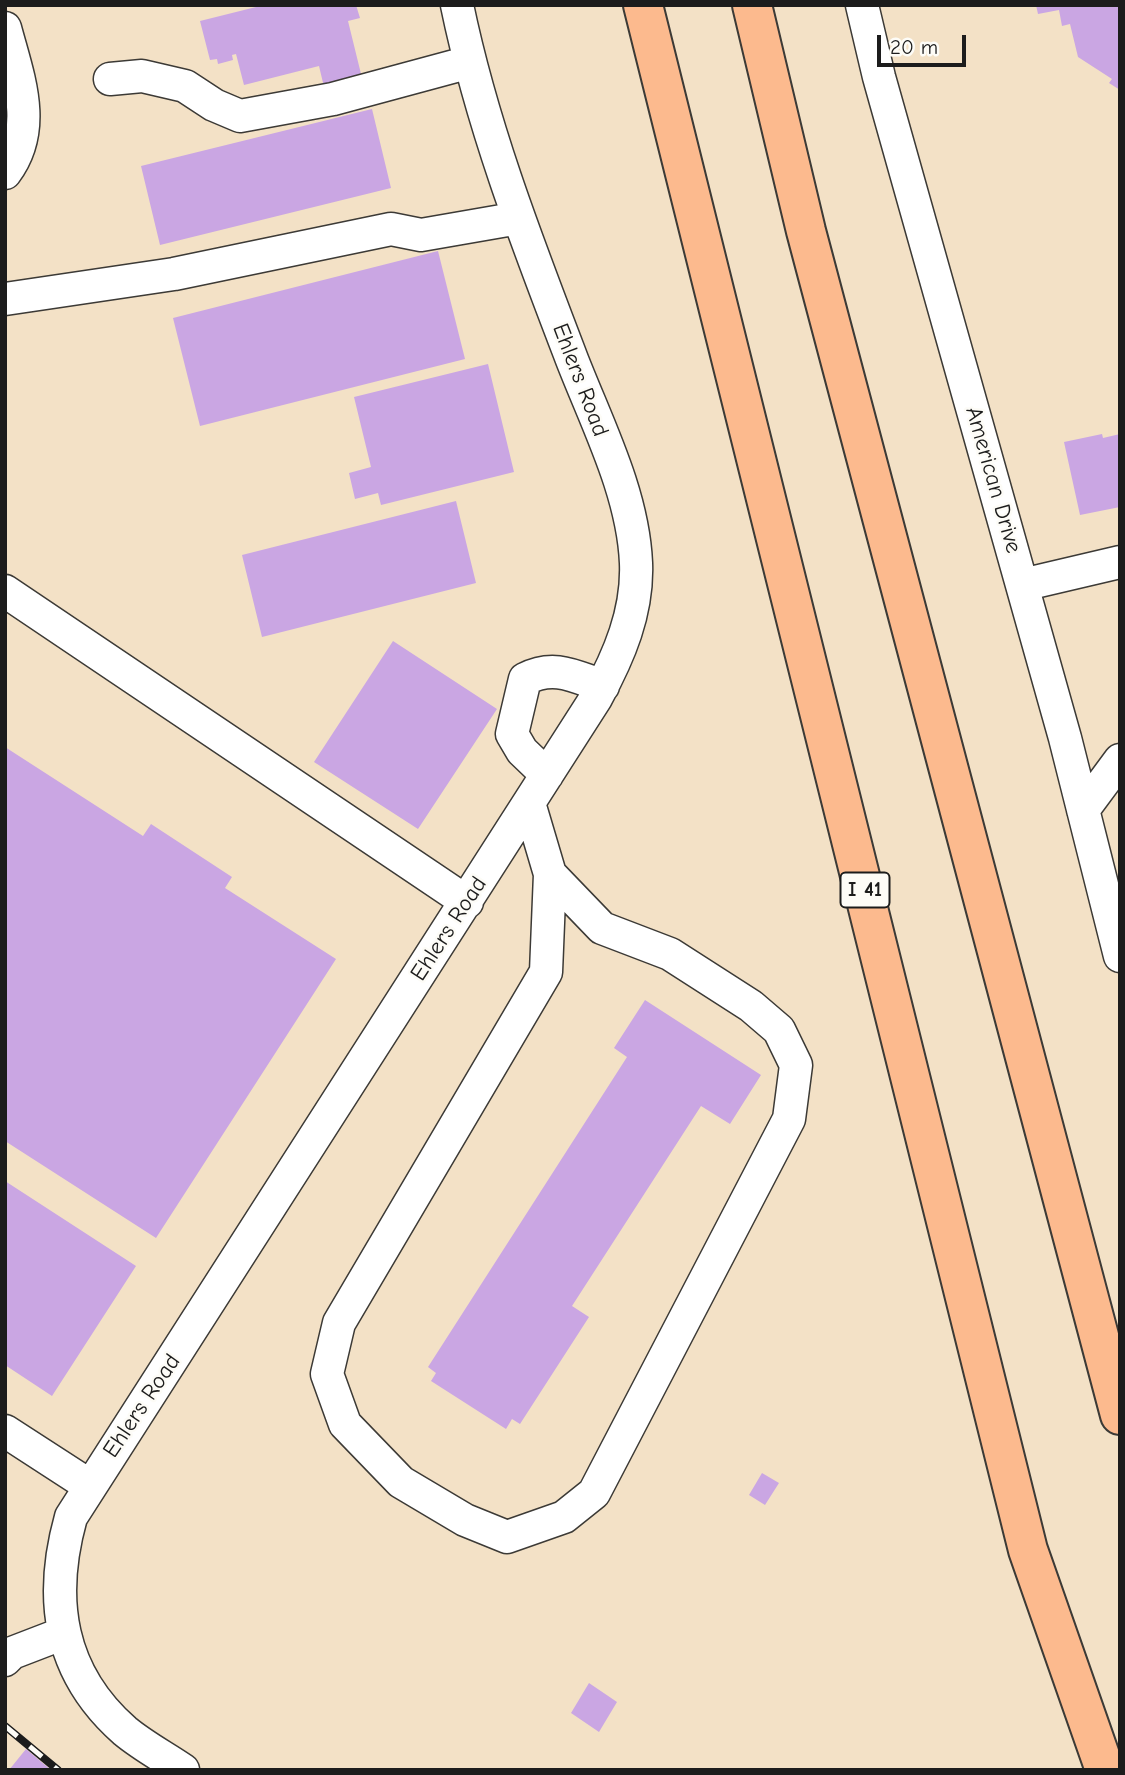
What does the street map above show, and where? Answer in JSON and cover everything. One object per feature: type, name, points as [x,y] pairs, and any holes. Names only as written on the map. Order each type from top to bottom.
[{"type":"highway","name":"I 41","points":[[643,5],[1028,1550],[1105,1770]]},
{"type":"highway","points":[[752,5],[806,231],[1120,1415]]},
{"type":"street","name":"Ehlers Road","points":[[183,1770],[125,1731],[98,1703],[77,1670],[64,1633],[58,1594],[60,1555],[71,1517],[603,686],[626,636],[634,602],[636,564],[632,529],[611,460],[519,218],[470,62],[457,5]]},
{"type":"street","name":"American Drive","points":[[862,5],[886,104],[1022,585],[1120,956]]},
{"type":"street","points":[[5,28],[25,101],[23,141],[16,159],[5,173]]},
{"type":"street","points":[[110,79],[142,76],[184,86],[214,105],[240,116],[334,99],[470,62]]},
{"type":"street","points":[[5,299],[174,274],[391,229],[421,234],[519,218]]},
{"type":"street","points":[[1022,585],[1120,562]]},
{"type":"street","points":[[5,591],[467,902]]},
{"type":"street","points":[[547,775],[522,751],[512,734],[525,679],[541,670],[568,673],[603,686]]},
{"type":"street","points":[[1083,810],[1120,760]]},
{"type":"street","points":[[529,803],[550,874],[546,972],[340,1323],[327,1374],[345,1424],[401,1482],[465,1520],[507,1537],[564,1517],[594,1493],[789,1119],[796,1065],[779,1030],[751,1006],[670,954],[602,928],[550,874]]},
{"type":"street","points":[[5,1431],[90,1486]]},
{"type":"street","points":[[5,1660],[12,1653],[64,1633]]},
{"type":"building","points":[[264,5],[356,5],[360,18],[348,21],[362,78],[324,87],[319,66],[244,85],[236,54],[232,55],[233,60],[218,64],[217,59],[210,60],[200,21]]},
{"type":"building","points":[[1036,5],[1120,5],[1120,90],[1109,83],[1112,79],[1078,57],[1070,24],[1062,26],[1059,10],[1038,14]]},
{"type":"building","points":[[372,109],[391,188],[160,245],[141,166]]},
{"type":"building","points":[[438,251],[465,359],[200,426],[173,318]]},
{"type":"building","points":[[488,364],[514,472],[381,505],[378,493],[355,499],[349,473],[371,467],[354,397]]},
{"type":"building","points":[[1102,434],[1103,438],[1120,434],[1120,507],[1080,515],[1064,442]]},
{"type":"building","points":[[456,501],[476,583],[262,637],[242,555]]},
{"type":"building","points":[[393,641],[497,709],[418,829],[314,762]]},
{"type":"building","points":[[5,747],[143,836],[151,824],[232,877],[225,888],[336,959],[156,1238],[5,1141]]},
{"type":"building","points":[[645,1000],[761,1075],[730,1124],[701,1106],[572,1306],[589,1317],[520,1424],[512,1419],[506,1429],[431,1381],[436,1373],[428,1367],[627,1057],[614,1048]]},
{"type":"building","points":[[5,1181],[136,1266],[52,1396],[5,1365]]},
{"type":"building","points":[[762,1473],[779,1483],[765,1505],[749,1495]]},
{"type":"building","points":[[589,1683],[617,1702],[599,1732],[571,1713]]},
{"type":"building","points":[[26,1749],[51,1770],[9,1770]]},
{"type":"railway","points":[[5,1726],[58,1770]]}]
